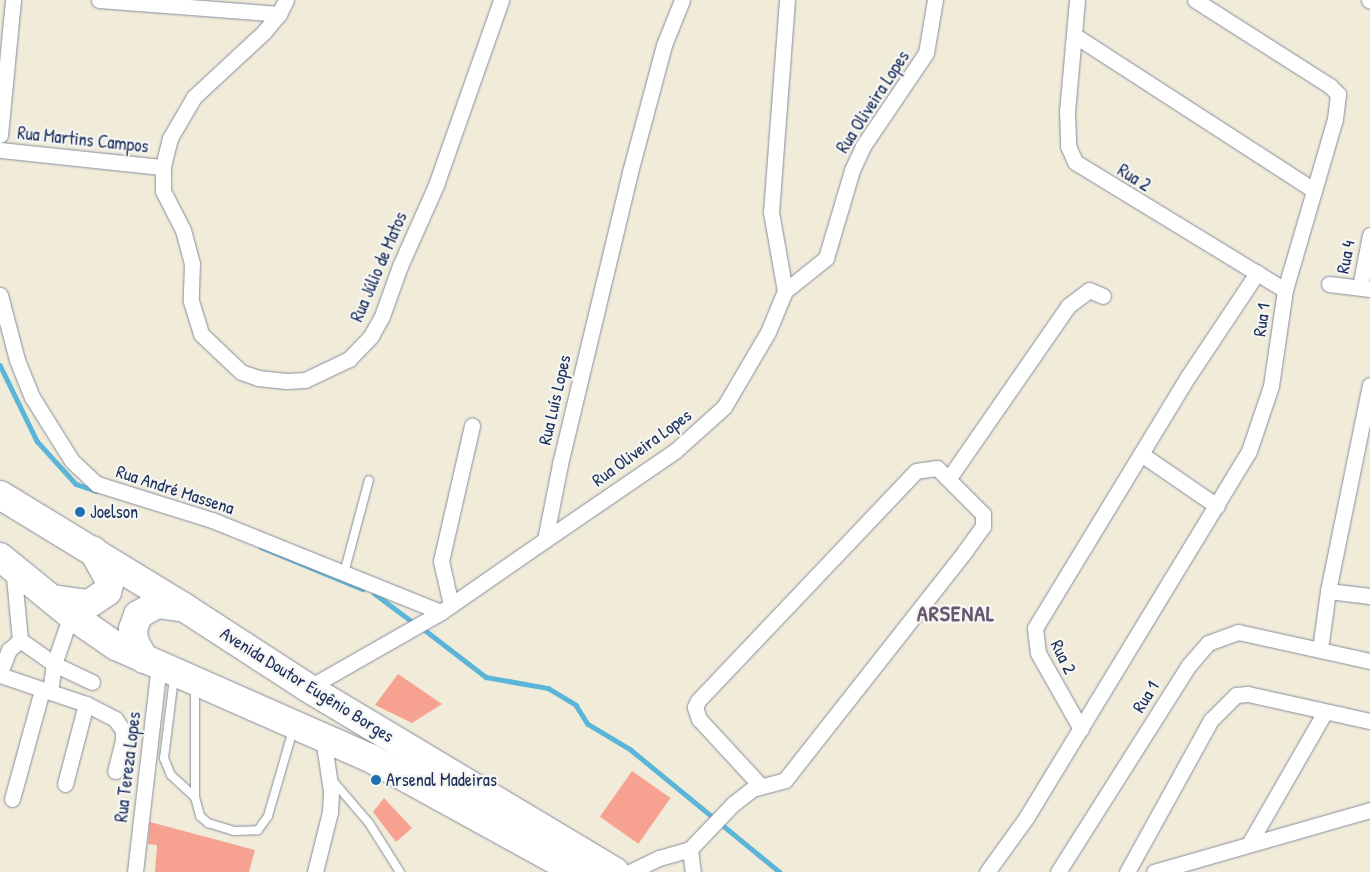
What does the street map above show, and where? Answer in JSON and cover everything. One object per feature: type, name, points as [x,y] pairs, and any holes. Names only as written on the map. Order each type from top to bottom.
[{"type":"highway","name":"Avenida Doutor Eugênio Borges","points":[[0,496],[93,550],[308,688],[615,872]]},
{"type":"highway","points":[[61,607],[89,604],[107,592],[110,581],[93,550]]},
{"type":"highway","name":"Avenida Doutor Eugênio Borges","points":[[7,562],[61,607],[116,646],[409,777],[577,872]]},
{"type":"highway","points":[[168,670],[134,641],[133,629],[142,610],[157,604],[185,608]]},
{"type":"street","points":[[0,135],[13,0]]},
{"type":"street","points":[[99,0],[279,14]]},
{"type":"street","name":"Rua Júlio de Matos","points":[[286,0],[279,14],[194,98],[170,138],[163,168],[163,190],[183,230],[192,263],[193,315],[201,334],[225,360],[241,372],[258,378],[305,380],[349,360],[371,336],[382,316],[400,266],[436,185],[501,0]]},
{"type":"street","name":"Rua Luís Lopes","points":[[545,540],[560,464],[630,172],[664,45],[682,0]]},
{"type":"street","points":[[785,291],[771,212],[787,0]]},
{"type":"street","name":"Rua Oliveira Lopes","points":[[545,540],[675,451],[724,407],[768,332],[785,291],[826,258],[832,247],[849,178],[863,146],[926,53],[935,0]]},
{"type":"street","points":[[1076,0],[1074,35],[1314,190]]},
{"type":"street","name":"Rua 1","points":[[1081,729],[1217,506],[1262,420],[1271,386],[1285,290],[1336,118],[1338,94],[1330,86],[1195,0]]},
{"type":"street","name":"Rua 2","points":[[1074,35],[1066,111],[1068,146],[1075,162],[1285,290]]},
{"type":"street","name":"Rua Martins Campos","points":[[0,150],[163,168]]},
{"type":"street","name":"Rua 4","points":[[1365,288],[1370,235]]},
{"type":"street","name":"Rua 1","points":[[1141,454],[1256,272]]},
{"type":"street","points":[[1329,284],[1365,288]]},
{"type":"street","points":[[949,478],[1068,306],[1088,290],[1103,296]]},
{"type":"street","name":"Rua André Massena","points":[[0,295],[17,360],[32,396],[72,461],[97,484],[212,520],[344,573],[446,609]]},
{"type":"street","points":[[1320,649],[1328,591],[1370,385]]},
{"type":"street","points":[[446,609],[441,561],[472,426]]},
{"type":"street","points":[[1141,454],[1217,506]]},
{"type":"street","name":"Rua 2","points":[[1081,729],[1038,653],[1034,628],[1141,454]]},
{"type":"street","points":[[630,872],[659,858],[690,849],[722,816],[760,785],[785,780],[983,526],[983,514],[949,478],[931,467],[916,472],[698,701],[695,707],[699,719],[760,785]]},
{"type":"street","points":[[308,688],[446,609],[545,540]]},
{"type":"street","points":[[7,562],[20,640],[54,664],[92,682]]},
{"type":"street","points":[[1328,591],[1370,596]]},
{"type":"street","points":[[12,799],[54,664],[61,607]]},
{"type":"street","name":"Rua 1","points":[[1058,872],[1188,665],[1208,643],[1238,632],[1370,661]]},
{"type":"street","points":[[20,640],[9,650],[0,674],[86,704],[115,719],[123,730],[116,772]]},
{"type":"street","name":"Rua Tereza Lopes","points":[[136,872],[168,670]]},
{"type":"street","points":[[1127,872],[1211,720],[1236,695],[1248,694],[1370,721]]},
{"type":"street","points":[[66,784],[86,704]]},
{"type":"street","points":[[1248,844],[1325,712]]},
{"type":"street","points":[[987,872],[1026,818],[1081,729]]},
{"type":"street","points":[[315,872],[330,812],[331,779],[323,738]]},
{"type":"street","points":[[1154,872],[1370,810]]},
{"type":"street","points":[[690,849],[693,872]]},
{"type":"lane","points":[[344,573],[369,480]]},
{"type":"lane","points":[[168,670],[164,758],[171,775],[195,797]]},
{"type":"lane","points":[[168,670],[195,797],[200,816],[208,823],[234,831],[258,830],[268,816],[295,726]]},
{"type":"lane","points":[[331,779],[368,823],[400,872]]},
{"type":"building","points":[[398,674],[442,704],[412,723],[375,705]]},
{"type":"building","points":[[632,771],[671,798],[638,844],[600,817]]},
{"type":"building","points":[[384,798],[412,828],[396,842],[373,812]]},
{"type":"building","points":[[150,822],[255,850],[249,872],[155,872],[157,845],[148,844]]},
{"type":"waterway","points":[[0,365],[37,441],[76,484],[96,491]]},
{"type":"waterway","points":[[261,547],[363,589]]},
{"type":"waterway","points":[[374,593],[414,623]]},
{"type":"waterway","points":[[421,627],[486,677],[548,688],[576,705],[588,724],[630,749],[780,872]]},
{"type":"place","name":"Joelson","points":[[80,512]]},
{"type":"place","name":"Arsenal Madeiras","points":[[376,780]]},
{"type":"district","name":"ARSENAL","points":[[956,614]]}]
